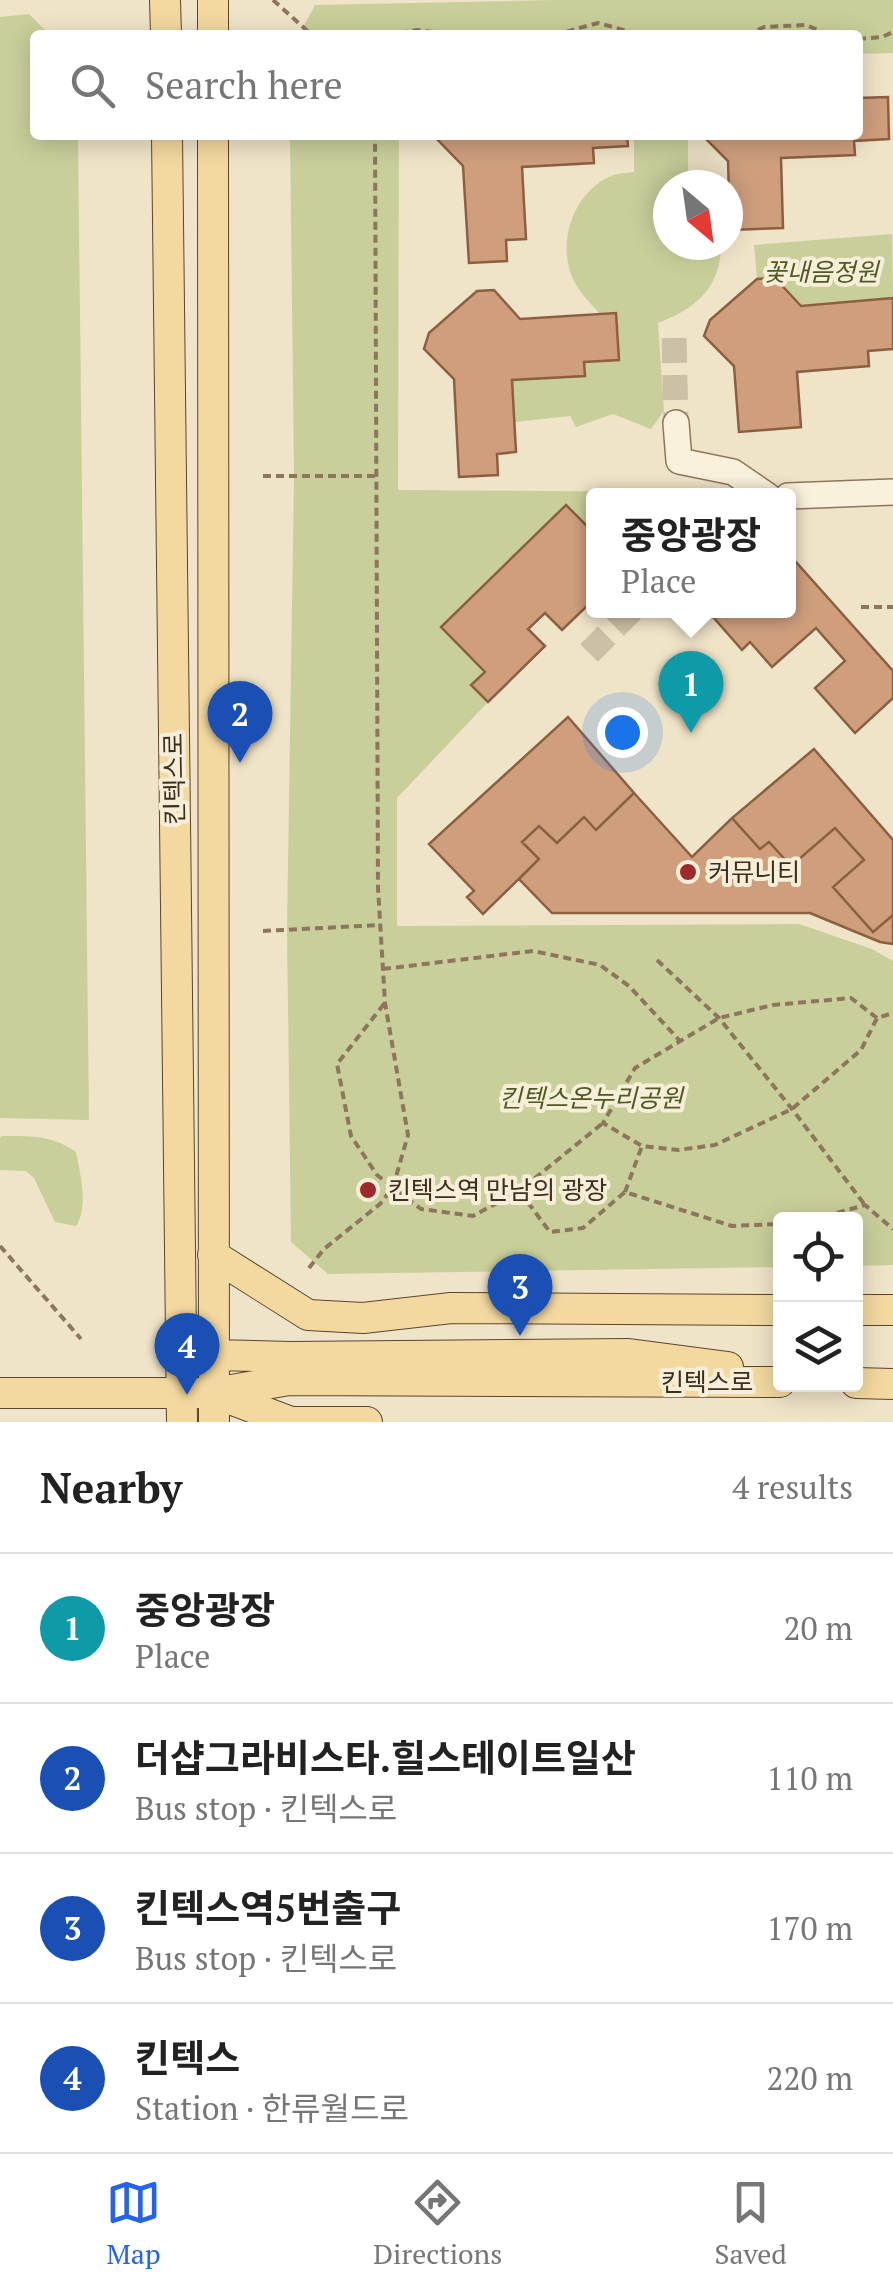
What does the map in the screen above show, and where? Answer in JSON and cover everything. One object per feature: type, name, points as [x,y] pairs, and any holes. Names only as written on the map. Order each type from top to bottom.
[{"type":"main road","points":[[165,0],[166,30]]},
{"type":"main road","points":[[213,0],[213,30]]},
{"type":"main road","name":"킨텍스로","points":[[167,140],[182,1407]]},
{"type":"main road","name":"킨텍스로","points":[[213,140],[214,1407],[289,1380],[773,1378]]},
{"type":"main road","points":[[214,1255],[308,1314],[363,1318],[470,1308],[773,1310]]},
{"type":"main road","points":[[744,1310],[773,1329]]},
{"type":"main road","points":[[863,1310],[893,1310]]},
{"type":"main road","points":[[214,1355],[629,1354],[773,1377]]},
{"type":"main road","points":[[863,1382],[893,1384]]},
{"type":"main road","points":[[0,1394],[214,1407],[291,1422],[367,1422]]},
{"type":"lane","points":[[676,423],[679,462],[732,472],[756,488]]},
{"type":"lane","points":[[796,496],[893,492]]},
{"type":"path","points":[[273,0],[306,30]]},
{"type":"path","points":[[574,30],[598,24],[622,30]]},
{"type":"path","points":[[757,30],[806,25],[818,30]]},
{"type":"path","points":[[863,38],[893,32]]},
{"type":"path","points":[[309,1268],[324,1249],[380,1204],[393,1187],[408,1135],[385,1002],[378,888],[375,140]]},
{"type":"path","points":[[264,476],[376,476]]},
{"type":"path","points":[[861,606],[893,607]]},
{"type":"path","points":[[262,930],[380,925]]},
{"type":"path","points":[[383,969],[533,951],[600,965],[629,986],[680,1041]]},
{"type":"path","points":[[657,960],[719,1018],[865,1205],[893,1229]]},
{"type":"path","points":[[385,1002],[337,1064],[351,1136],[377,1175],[421,1210],[472,1216],[519,1191],[604,1123],[635,1068],[719,1018],[774,1005],[851,998],[876,1018]]},
{"type":"path","points":[[604,1123],[642,1146],[678,1150],[715,1145],[792,1109],[861,1050],[876,1018],[893,1013]]},
{"type":"path","points":[[519,1191],[550,1232],[583,1228],[625,1192],[642,1146]]},
{"type":"path","points":[[625,1192],[732,1226],[773,1224]]},
{"type":"path","points":[[840,1212],[865,1205]]},
{"type":"path","points":[[0,1246],[81,1339]]},
{"type":"green space","points":[[893,0],[893,53],[863,54],[863,30],[302,30],[315,5]]},
{"type":"green space","points":[[29,14],[45,30],[30,30],[30,140],[78,140],[89,1120],[0,1118],[0,17]]},
{"type":"green space","name":"킨텍스온누리공원","points":[[290,140],[399,140],[398,490],[586,491],[586,526],[566,505],[441,627],[485,672],[472,685],[488,702],[397,798],[397,926],[799,924],[872,949],[893,961],[893,1265],[863,1266],[863,1212],[773,1212],[773,1267],[328,1274],[291,1242],[287,930],[294,475]]},
{"type":"green space","points":[[634,140],[688,140],[688,170],[653,170],[653,260],[720,260],[703,295],[683,311],[658,323],[664,411],[651,429],[613,414],[576,427],[570,416],[515,422],[512,380],[584,376],[584,362],[618,359],[616,313],[600,314],[578,287],[569,268],[567,237],[586,195],[597,184],[634,172]]},
{"type":"green space","name":"꽃내음정원","points":[[892,234],[893,298],[801,306],[775,278],[757,279],[754,245]]},
{"type":"green space","points":[[2,1136],[50,1139],[76,1152],[83,1200],[76,1226],[55,1222],[34,1178],[26,1171],[0,1170]]},
{"type":"building","points":[[888,97],[889,139],[854,141],[855,155],[781,158],[783,228],[743,230],[743,170],[728,170],[728,161],[707,140],[863,140],[863,98]]},
{"type":"building","points":[[438,140],[627,140],[628,146],[593,148],[594,163],[522,167],[526,239],[506,240],[507,261],[469,263],[463,166]]},
{"type":"building","points":[[775,278],[801,306],[893,298],[893,349],[868,351],[869,366],[797,372],[801,427],[739,432],[734,366],[704,336],[710,320],[757,279]]},
{"type":"building","points":[[494,290],[520,319],[616,313],[619,360],[584,362],[585,376],[512,380],[516,452],[497,454],[498,475],[459,477],[454,379],[424,349],[429,333],[477,291]]},
{"type":"building","points":[[566,505],[586,525],[586,607],[562,630],[545,613],[528,629],[545,646],[488,702],[471,685],[485,672],[441,627]]},
{"type":"building","points":[[796,562],[893,671],[893,698],[855,733],[815,688],[845,661],[816,628],[772,667],[750,642],[742,650],[714,618],[796,618]]},
{"type":"building","points":[[568,717],[634,793],[596,830],[584,817],[557,843],[539,826],[522,842],[539,859],[483,914],[467,897],[474,891],[429,844]]},
{"type":"building","points":[[814,749],[893,840],[893,915],[873,932],[833,887],[864,860],[835,828],[791,866],[769,842],[760,849],[732,818]]},
{"type":"building","name":"커뮤니티","points":[[634,793],[692,857],[732,818],[760,849],[769,842],[791,866],[835,828],[864,860],[833,887],[873,932],[893,915],[893,944],[810,913],[552,913],[519,879],[539,859],[522,842],[539,826],[557,843],[584,817],[596,830]]},
{"type":"tunnel","points":[[674,338],[676,423]]},
{"type":"tunnel","points":[[589,653],[624,618]]},
{"type":"place","name":"중앙광장","points":[[691,733]]},
{"type":"place","name":"더샵그라비스타.힐스테이트일산","points":[[240,763]]},
{"type":"place","name":"커뮤니티","points":[[688,872]]},
{"type":"place","name":"킨텍스역 만남의 광장","points":[[368,1190]]},
{"type":"place","name":"킨텍스역5번출구","points":[[520,1336]]},
{"type":"place","name":"킨텍스","points":[[187,1395]]}]
